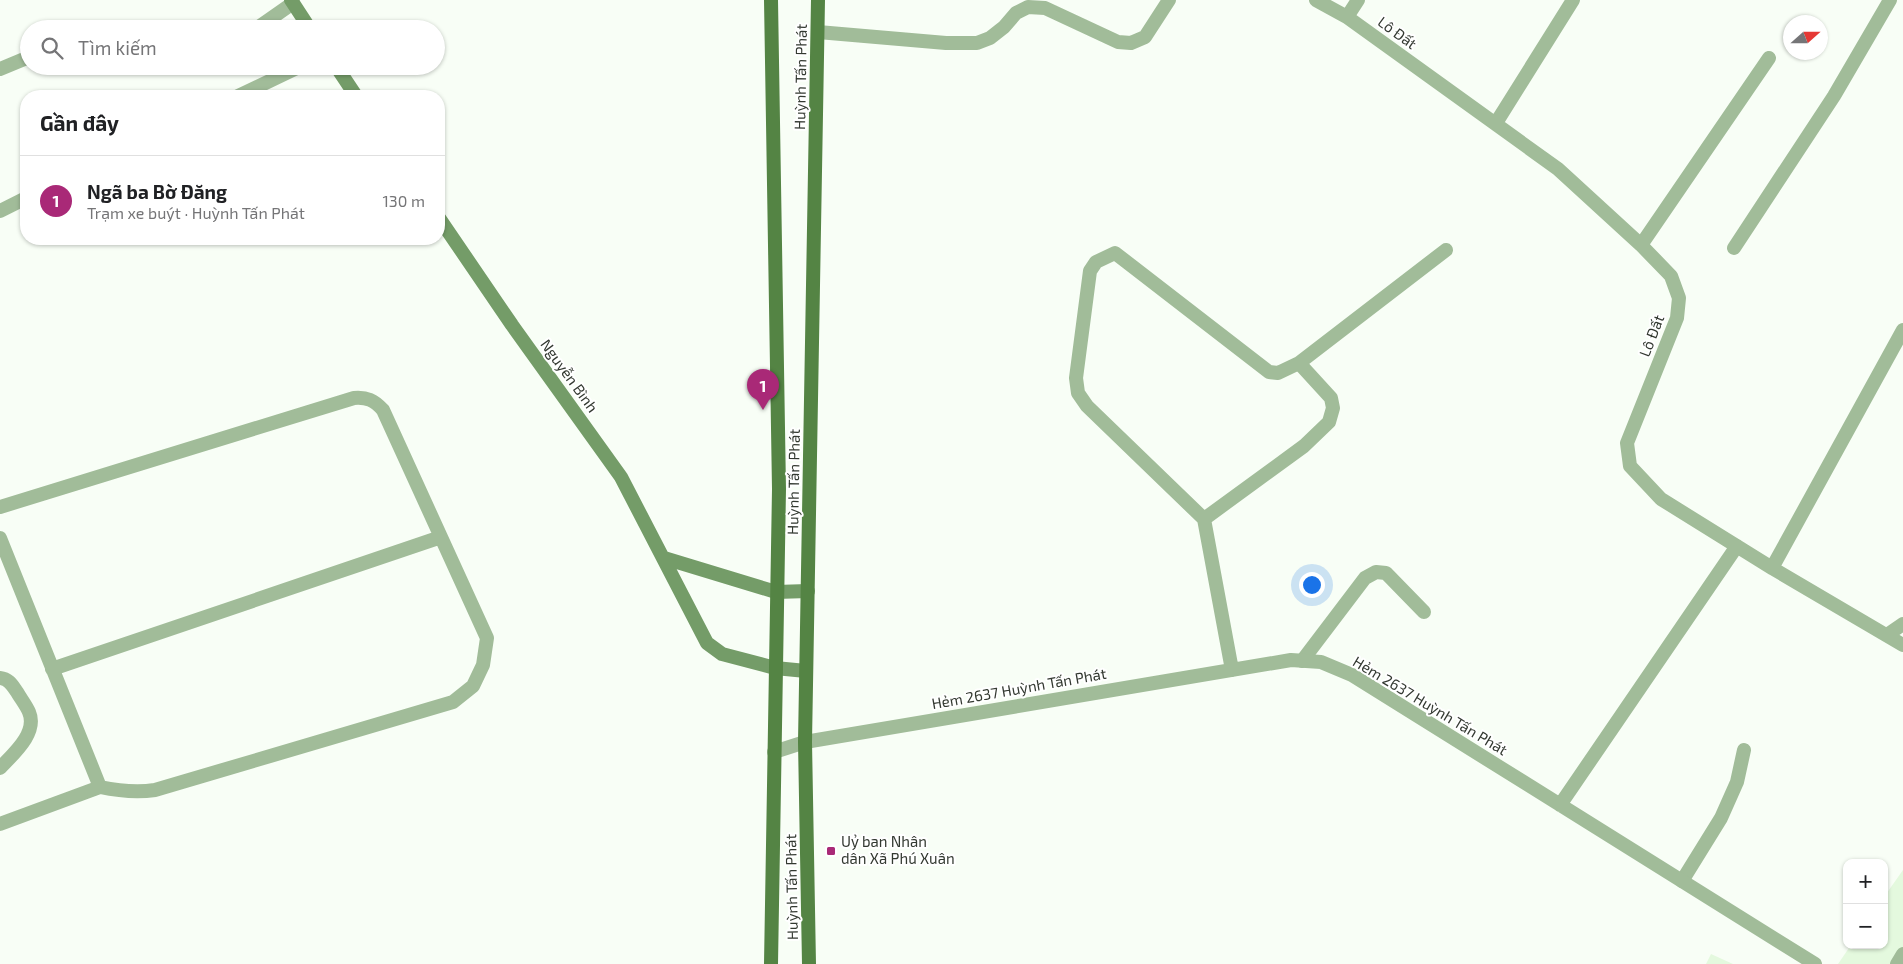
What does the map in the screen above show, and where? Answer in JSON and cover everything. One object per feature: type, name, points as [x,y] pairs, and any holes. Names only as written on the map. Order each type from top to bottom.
[{"type":"main road","name":"Huỳnh Tấn Phát","points":[[771,0],[779,490],[771,964]]},
{"type":"main road","name":"Huỳnh Tấn Phát","points":[[809,964],[805,742],[818,0]]},
{"type":"main road","points":[[292,2],[304,20]]},
{"type":"main road","points":[[342,75],[352,90]]},
{"type":"main road","name":"Nguyễn Bình","points":[[445,227],[512,326],[621,477],[707,643],[722,654],[775,668],[806,671]]},
{"type":"main road","points":[[664,558],[776,592],[808,591]]},
{"type":"street","points":[[818,32],[946,43],[977,43],[990,38],[1004,27],[1016,13],[1028,7],[1045,8],[1118,42],[1132,43],[1145,37],[1169,0]]},
{"type":"street","name":"Lô Đất","points":[[1316,0],[1348,17],[1558,169],[1641,245],[1671,276],[1679,298],[1677,318],[1627,443],[1630,466],[1661,499],[1772,568],[1903,645]]},
{"type":"street","points":[[1348,17],[1358,0]]},
{"type":"street","points":[[1496,123],[1573,0]]},
{"type":"street","points":[[1734,248],[1834,96],[1890,0]]},
{"type":"street","points":[[268,20],[292,2]]},
{"type":"street","points":[[1641,245],[1769,58]]},
{"type":"street","points":[[0,69],[20,61]]},
{"type":"street","points":[[251,90],[282,75]]},
{"type":"street","points":[[0,211],[20,201]]},
{"type":"street","points":[[1232,670],[1204,519],[1087,406],[1078,393],[1076,378],[1090,271],[1096,262],[1115,253],[1269,372],[1278,373],[1299,363],[1446,250]]},
{"type":"street","points":[[1772,568],[1903,330]]},
{"type":"street","points":[[1204,519],[1304,446],[1330,422],[1333,408],[1331,398],[1299,363]]},
{"type":"street","points":[[0,507],[354,398],[364,398],[376,402],[383,410],[487,638],[483,665],[473,686],[453,702],[155,790],[137,793],[121,792],[100,787],[0,824]]},
{"type":"street","points":[[52,670],[441,537]]},
{"type":"street","points":[[0,538],[100,787]]},
{"type":"street","points":[[1560,805],[1737,546]]},
{"type":"street","points":[[1302,661],[1365,578],[1376,572],[1386,573],[1424,612]]},
{"type":"street","points":[[1887,635],[1903,624]]},
{"type":"street","name":"Hẻm 2637 Huỳnh Tấn Phát","points":[[774,752],[805,742],[1291,660],[1322,662],[1352,675],[1815,964]]},
{"type":"street","points":[[0,678],[5,678],[11,683],[30,714],[31,725],[22,743],[0,768]]},
{"type":"street","points":[[1682,881],[1721,818],[1737,782],[1744,750]]},
{"type":"street","points":[[1897,964],[1903,954]]},
{"type":"shaded area","points":[[1903,870],[1903,964],[1838,964],[1848,949],[1888,949],[1888,891]]},
{"type":"shaded area","points":[[1711,954],[1733,964],[1706,964]]},
{"type":"place","name":"Ngã ba Bờ Đăng","points":[[763,410]]},
{"type":"place","name":"Uỷ ban Nhân dân Xã Phú Xuân","points":[[831,851]]}]
